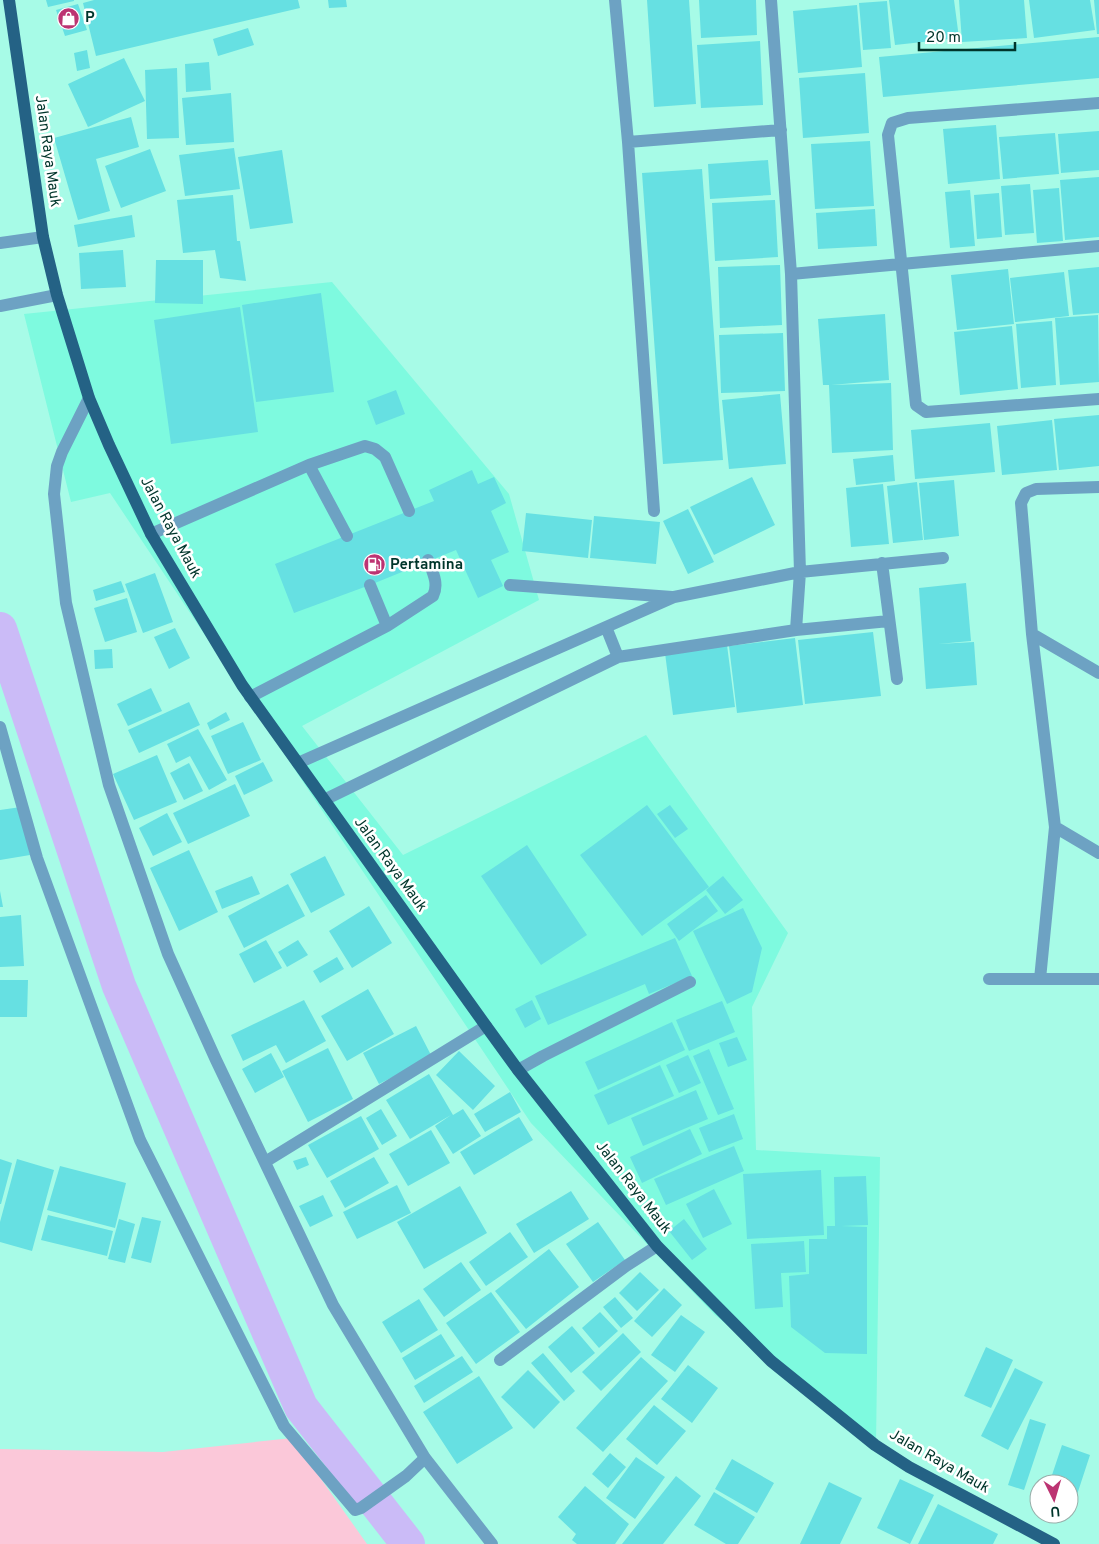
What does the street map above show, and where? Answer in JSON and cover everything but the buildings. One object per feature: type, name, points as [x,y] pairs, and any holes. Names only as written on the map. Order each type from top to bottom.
[{"type":"main road","name":"Jalan Raya Mauk","points":[[9,0],[43,237],[57,295],[89,398],[151,534],[250,697],[518,1070],[657,1246],[771,1361],[876,1445],[909,1467],[1054,1544]]},
{"type":"street","points":[[615,0],[628,142],[654,511]]},
{"type":"street","points":[[771,0],[791,274],[800,572],[796,630]]},
{"type":"street","points":[[1099,103],[908,118],[892,123],[888,135],[916,405],[926,412],[1099,399]]},
{"type":"street","points":[[628,142],[781,130]]},
{"type":"street","points":[[0,243],[43,237]]},
{"type":"street","points":[[791,274],[1099,246]]},
{"type":"street","points":[[0,306],[57,295]]},
{"type":"street","points":[[89,398],[57,466],[54,494],[66,603],[109,785],[168,954],[333,1306],[425,1458],[492,1544]]},
{"type":"street","points":[[151,534],[309,464],[365,446],[375,449],[384,457],[409,511]]},
{"type":"street","points":[[309,464],[347,536]]},
{"type":"street","points":[[1040,979],[1055,828],[1032,634],[1021,503],[1026,493],[1036,489],[1099,487]]},
{"type":"street","points":[[298,763],[674,597],[800,572],[943,558]]},
{"type":"street","points":[[250,697],[388,626],[432,596],[436,589],[436,583],[428,560]]},
{"type":"street","points":[[882,563],[897,679]]},
{"type":"street","points":[[370,585],[388,626]]},
{"type":"street","points":[[510,585],[674,597]]},
{"type":"street","points":[[324,800],[618,657],[796,630],[890,621]]},
{"type":"street","points":[[606,627],[618,657]]},
{"type":"street","points":[[1032,634],[1099,673]]},
{"type":"street","points":[[0,727],[37,858],[140,1140],[284,1426],[355,1510],[361,1508],[406,1476],[425,1458]]},
{"type":"street","points":[[1055,828],[1099,853]]},
{"type":"street","points":[[989,979],[1099,979]]},
{"type":"street","points":[[518,1070],[690,982]]},
{"type":"street","points":[[265,1162],[486,1026]]},
{"type":"street","points":[[500,1360],[626,1266],[657,1246]]},
{"type":"shaded area","points":[[332,282],[509,494],[539,600],[302,726],[403,855],[646,735],[788,933],[752,1007],[756,1150],[880,1157],[876,1444],[715,1315],[531,1123],[110,493],[71,502],[24,314]]},
{"type":"shaded area","points":[[292,1438],[367,1544],[0,1544],[0,1449],[163,1452]]},
{"type":"waterway","points":[[0,629],[119,986],[301,1407],[408,1544]]},
{"type":"place","name":"P","points":[[69,18]]},
{"type":"place","name":"Pertamina","points":[[374,565]]}]
